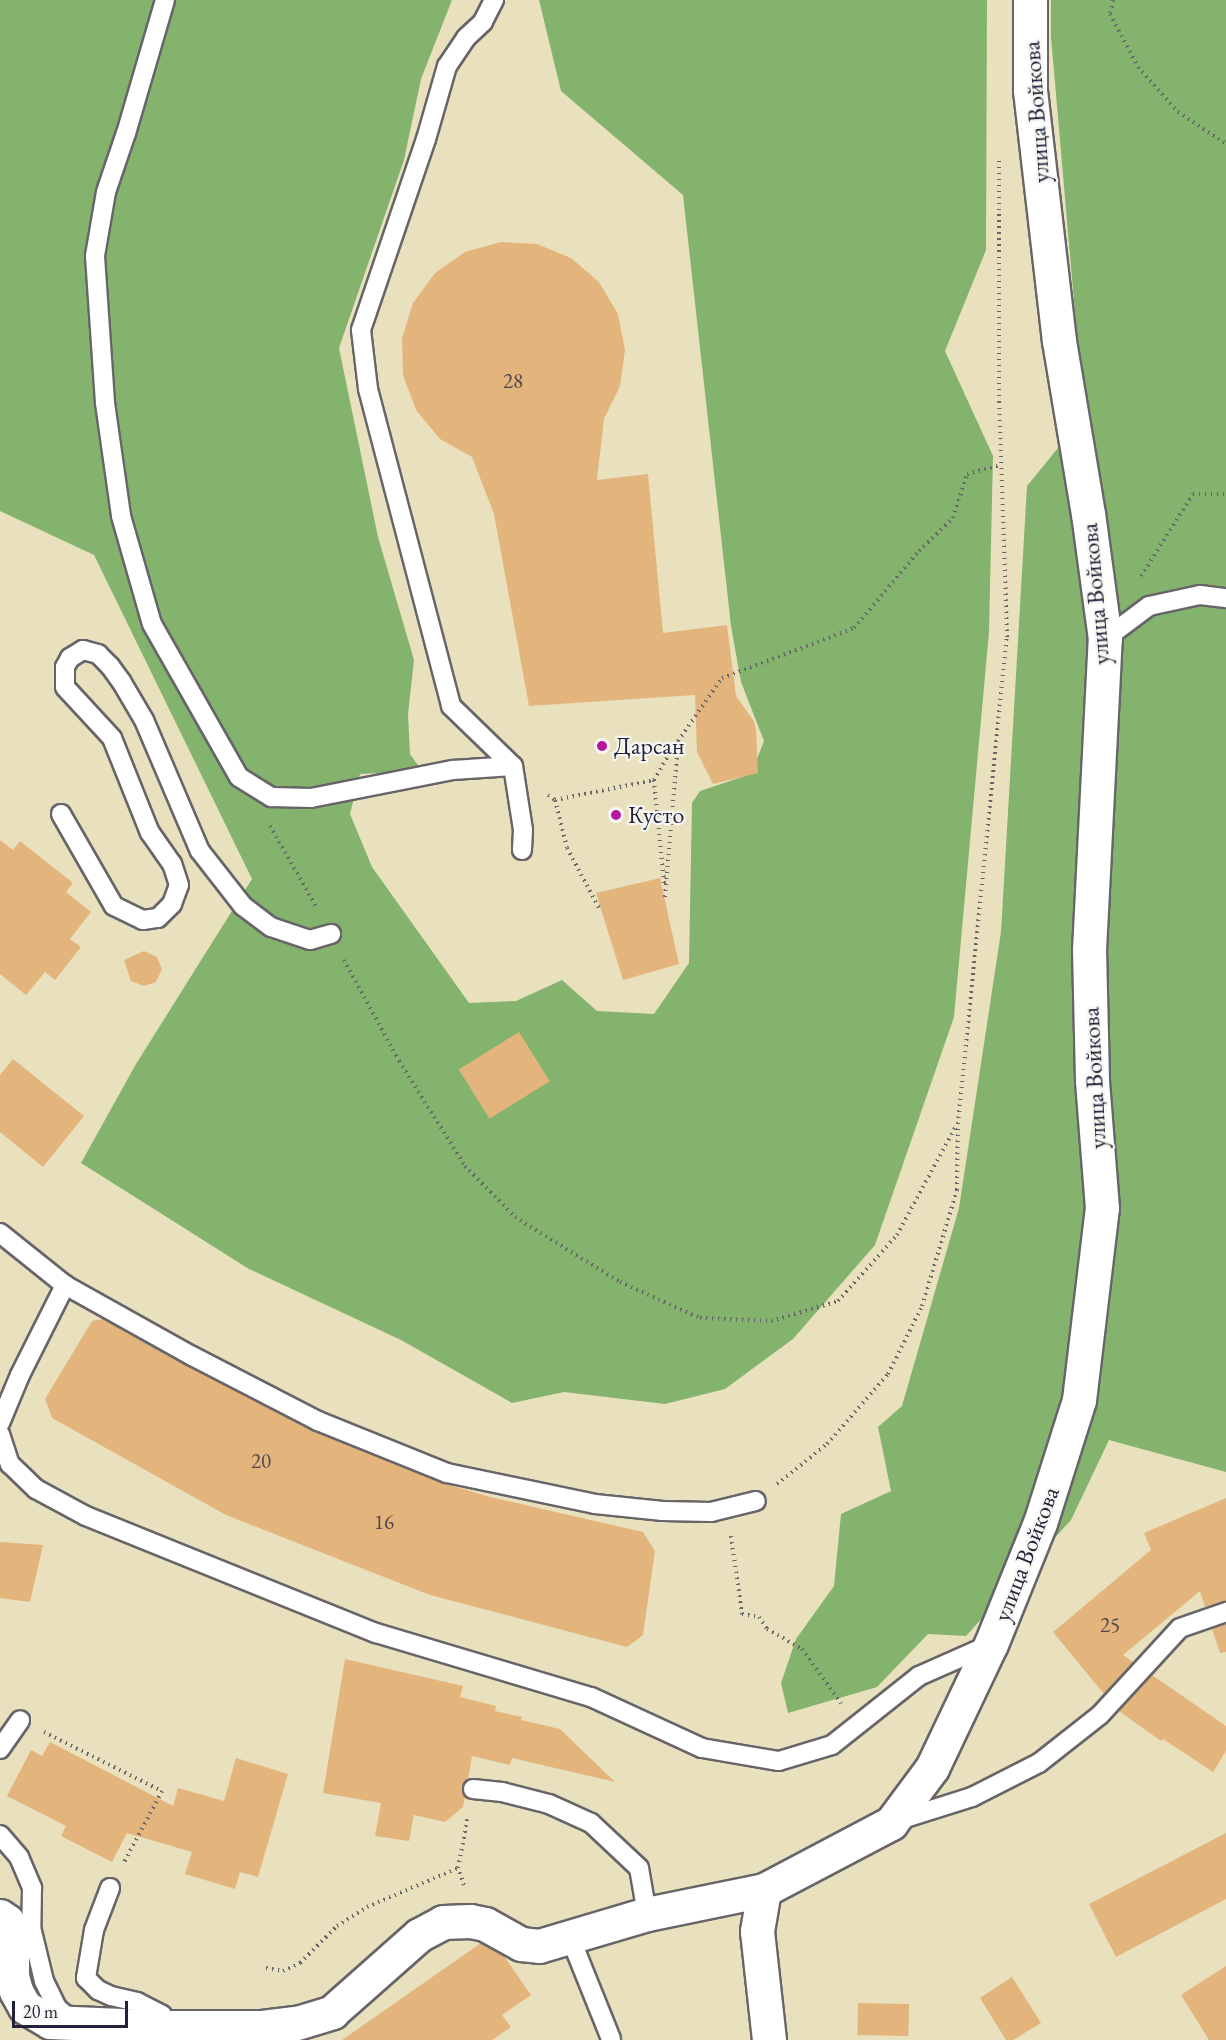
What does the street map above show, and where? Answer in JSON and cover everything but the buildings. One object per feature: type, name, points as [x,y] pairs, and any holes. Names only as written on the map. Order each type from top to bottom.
[{"type":"street","name":"улица Войкова","points":[[0,1916],[7,1921],[12,1932],[12,1976],[16,1991],[25,2007],[50,2022],[83,2032],[168,2027],[262,2027],[297,2023],[332,2012],[419,1935],[443,1922],[470,1921],[485,1924],[530,1947],[647,1914],[764,1890],[891,1823],[932,1768],[991,1644],[1040,1523],[1079,1400],[1102,1208],[1092,1080],[1089,950],[1105,639],[1055,306],[1030,90],[1030,0]]},
{"type":"street","points":[[764,1890],[757,1930],[769,2040]]},
{"type":"lane","points":[[165,0],[106,192],[95,256],[105,403],[121,516],[152,624],[238,777],[271,797],[311,798],[453,770],[513,766]]},
{"type":"lane","points":[[494,0],[483,22],[466,38],[447,66],[426,139],[361,330],[368,389],[451,706],[513,766],[523,830],[522,850]]},
{"type":"lane","points":[[1105,639],[1149,606],[1200,595],[1226,598]]},
{"type":"lane","points":[[61,814],[114,906],[143,920],[158,918],[172,904],[179,885],[172,864],[150,833],[112,738],[65,687],[64,667],[70,658],[82,650],[98,654],[121,681],[144,720],[200,851],[243,906],[271,927],[310,940],[331,934]]},
{"type":"lane","points":[[0,1233],[65,1286],[318,1421],[447,1473],[595,1504],[663,1511],[711,1512],[756,1501]]},
{"type":"lane","points":[[0,1423],[20,1375],[65,1286]]},
{"type":"lane","points":[[0,1434],[10,1464],[36,1489],[86,1516],[376,1633],[591,1697],[702,1748],[779,1761],[832,1745],[919,1676],[991,1644]]},
{"type":"lane","points":[[891,1823],[972,1797],[1039,1763],[1100,1715],[1180,1628],[1226,1612]]},
{"type":"lane","points":[[0,1749],[20,1720]]},
{"type":"lane","points":[[473,1790],[502,1792],[549,1804],[591,1823],[639,1868],[647,1914]]},
{"type":"lane","points":[[0,1835],[19,1857],[32,1888],[32,1927],[44,1981],[57,2008],[83,2032]]},
{"type":"lane","points":[[110,1888],[94,1930],[87,1978],[98,1990],[111,1996],[137,2002],[162,2015],[168,2027]]},
{"type":"lane","points":[[570,1937],[610,2039]]},
{"type":"path","points":[[1113,0],[1110,14],[1138,67],[1178,112],[1226,144]]},
{"type":"path","points":[[756,1501],[827,1444],[888,1374],[922,1306],[957,1190],[958,1124],[1007,638],[1001,465],[999,150]]},
{"type":"path","points":[[678,741],[665,897],[654,780],[678,741],[722,678],[854,628],[919,551],[953,518],[967,474],[1001,465]]},
{"type":"path","points":[[1140,579],[1193,495],[1226,494]]},
{"type":"path","points":[[513,766],[555,800],[567,849],[600,910]]},
{"type":"path","points":[[238,777],[290,856],[399,1060],[465,1166],[515,1217],[620,1282],[700,1318],[771,1321],[838,1301],[897,1235],[958,1124]]},
{"type":"path","points":[[555,800],[654,780]]},
{"type":"path","points":[[728,1508],[742,1614],[759,1617],[767,1629],[802,1649],[858,1726]]},
{"type":"path","points":[[20,1720],[162,1791],[110,1888]]},
{"type":"path","points":[[465,1890],[458,1868],[473,1790]]},
{"type":"path","points":[[266,1968],[283,1971],[300,1963],[337,1926],[367,1907],[458,1868]]},
{"type":"green space","points":[[0,0],[452,0],[421,79],[404,160],[339,348],[378,537],[414,660],[408,714],[410,754],[422,771],[360,774],[350,814],[372,867],[469,1003],[516,1001],[562,980],[597,1011],[654,1014],[689,963],[692,803],[700,791],[751,774],[764,741],[741,682],[731,626],[683,195],[561,91],[539,0],[987,0],[986,250],[945,351],[993,456],[989,632],[954,1017],[875,1245],[793,1339],[725,1389],[665,1404],[564,1392],[512,1403],[401,1340],[249,1269],[81,1163],[136,1064],[252,879],[94,555],[0,511]]},
{"type":"green space","points":[[1051,0],[1226,0],[1226,1472],[1109,1440],[1071,1520],[966,1636],[928,1634],[877,1687],[788,1713],[781,1683],[796,1639],[834,1586],[841,1514],[891,1491],[878,1427],[902,1406],[959,1208],[1001,932],[1027,486],[1084,416],[1051,37]]},
{"type":"place","name":"Дарсан","points":[[602,746]]},
{"type":"place","name":"Кусто","points":[[616,815]]}]
